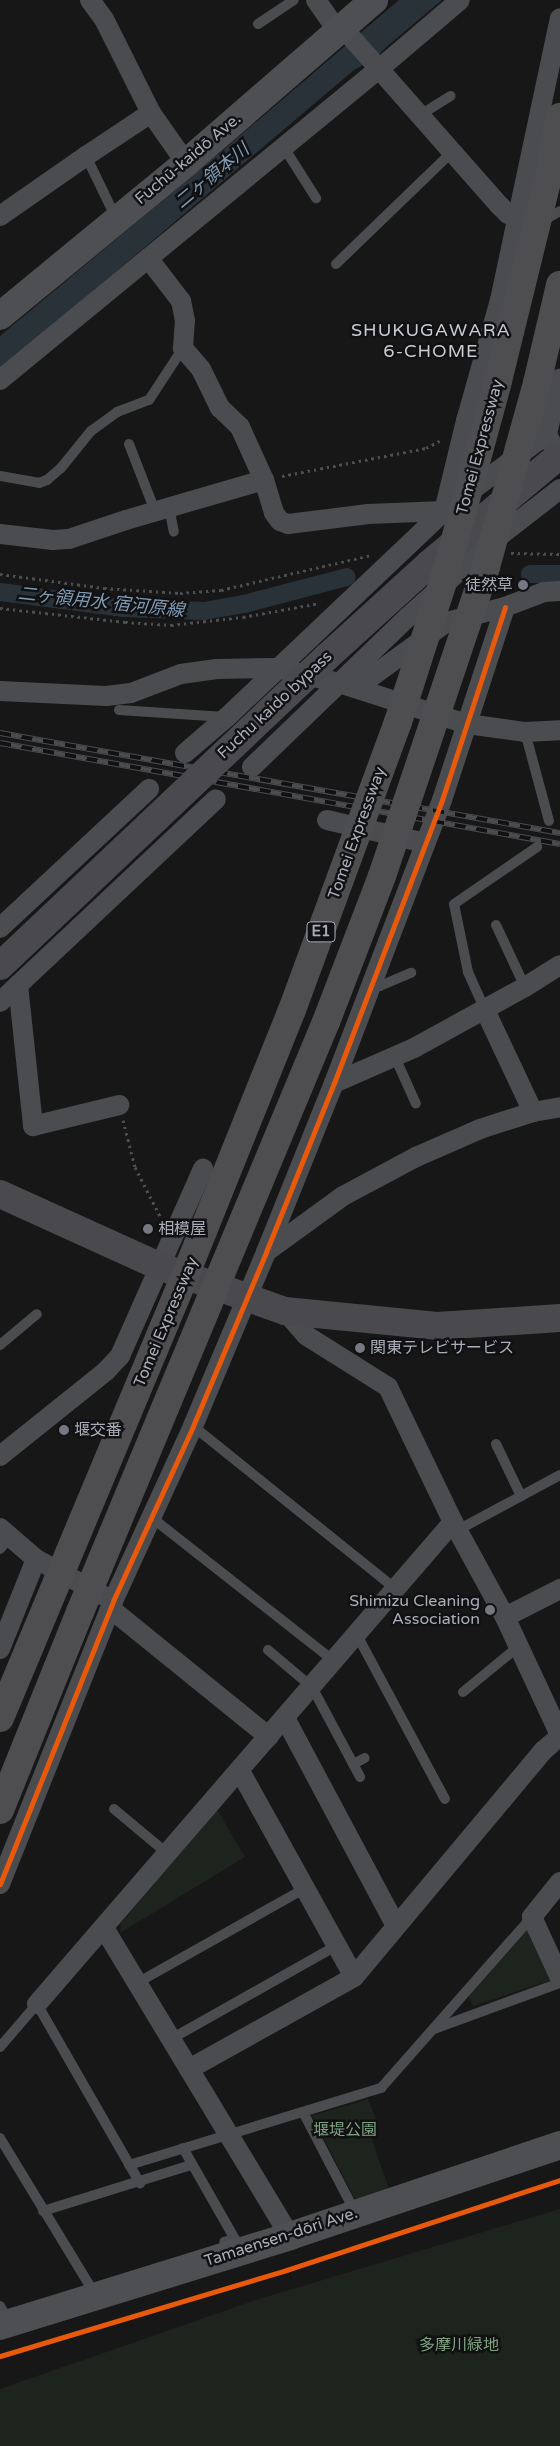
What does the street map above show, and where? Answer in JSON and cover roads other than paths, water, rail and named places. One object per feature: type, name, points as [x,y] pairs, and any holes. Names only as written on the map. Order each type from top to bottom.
[{"type":"highway","name":"Tomei Expressway","points":[[0,1718],[183,1281],[292,1010],[398,722],[447,570],[498,381],[551,166],[560,117]]},
{"type":"highway","name":"Tomei Expressway","points":[[0,1810],[80,1612],[326,1022],[382,876],[486,567],[537,383],[560,285]]},
{"type":"main road","name":"Fuchū-kaidō Ave.","points":[[0,316],[116,218],[186,163],[344,32],[374,0]]},
{"type":"main road","name":"Tamaensen-dōri Ave.","points":[[3,2313],[290,2236],[560,2146]]},
{"type":"street","points":[[90,0],[104,19],[152,113],[186,163]]},
{"type":"street","points":[[316,0],[500,206],[508,214],[516,216]]},
{"type":"street","points":[[0,380],[283,146],[376,66],[460,0]]},
{"type":"street","points":[[444,511],[466,421],[500,300],[511,239],[543,105],[560,18]]},
{"type":"street","points":[[0,216],[152,113]]},
{"type":"street","points":[[148,258],[181,301],[184,321],[183,348],[201,370],[220,408],[240,427],[264,480],[274,513],[280,521],[288,524],[368,514],[444,511]]},
{"type":"street","points":[[185,752],[227,717],[444,511],[556,451],[560,378]]},
{"type":"street","name":"Fuchu kaido bypass","points":[[9,975],[328,656],[556,451]]},
{"type":"street","points":[[0,534],[53,540],[68,539],[162,509],[264,480]]},
{"type":"street","points":[[348,685],[408,617],[488,545],[560,489]]},
{"type":"street","points":[[252,767],[348,685],[447,622],[505,607],[544,592],[560,591]]},
{"type":"street","points":[[0,1884],[112,1605],[193,1426],[334,1083],[442,800],[505,607]]},
{"type":"street","points":[[0,691],[106,696],[132,692],[181,674],[217,669],[277,668],[348,685],[467,724],[525,732],[560,730]]},
{"type":"street","points":[[0,928],[149,789]]},
{"type":"street","points":[[0,1002],[9,975],[154,858],[216,799]]},
{"type":"street","points":[[327,820],[425,842]]},
{"type":"street","points":[[112,824],[154,858]]},
{"type":"street","points":[[334,1083],[395,1057],[485,1010],[560,965]]},
{"type":"street","points":[[9,975],[33,1126],[119,1105]]},
{"type":"street","points":[[485,1010],[533,1112]]},
{"type":"street","points":[[266,1252],[343,1196],[408,1162],[480,1129],[533,1112],[560,1107]]},
{"type":"street","points":[[3,1449],[106,1371],[120,1356],[203,1169]]},
{"type":"street","points":[[0,1194],[159,1266],[246,1298],[285,1310],[437,1326],[560,1318]]},
{"type":"street","points":[[189,2069],[354,1977],[544,1750],[560,1735],[505,1616],[456,1526],[388,1386],[307,1336],[285,1310]]},
{"type":"street","points":[[37,2004],[396,1589],[456,1526]]},
{"type":"street","points":[[3,1538],[112,1605],[269,1736]]},
{"type":"street","points":[[0,1649],[36,1559]]},
{"type":"street","points":[[505,1616],[560,1589]]},
{"type":"street","points":[[285,1718],[396,1926]]},
{"type":"street","points":[[240,1771],[354,1977]]},
{"type":"street","points":[[560,1882],[532,1917],[560,1978]]},
{"type":"street","points":[[104,1928],[290,2236]]},
{"type":"lane","points":[[258,24],[294,0]]},
{"type":"lane","points":[[420,115],[450,96]]},
{"type":"lane","points":[[283,146],[316,198]]},
{"type":"lane","points":[[336,264],[451,152]]},
{"type":"lane","points":[[86,156],[116,218]]},
{"type":"lane","points":[[511,239],[560,211]]},
{"type":"lane","points":[[0,476],[39,483],[48,480],[62,468],[91,431],[117,412],[149,400],[183,348]]},
{"type":"lane","points":[[129,444],[174,532]]},
{"type":"lane","points":[[119,710],[227,717]]},
{"type":"lane","points":[[525,732],[549,821]]},
{"type":"lane","points":[[485,1010],[468,972],[454,904],[536,847]]},
{"type":"lane","points":[[496,925],[525,987]]},
{"type":"lane","points":[[370,985],[380,986],[411,973]]},
{"type":"lane","points":[[395,1057],[416,1104]]},
{"type":"lane","points":[[0,1345],[37,1314]]},
{"type":"lane","points":[[193,1426],[396,1589]]},
{"type":"lane","points":[[496,1444],[521,1496]]},
{"type":"lane","points":[[456,1526],[521,1496],[560,1475]]},
{"type":"lane","points":[[151,1518],[334,1661]]},
{"type":"lane","points":[[357,1635],[445,1799]]},
{"type":"lane","points":[[463,1692],[519,1646]]},
{"type":"lane","points":[[268,1650],[312,1687],[360,1777]]},
{"type":"lane","points":[[353,1764],[365,1758]]},
{"type":"lane","points":[[114,1808],[168,1854]]},
{"type":"lane","points":[[137,1983],[304,1889]]},
{"type":"lane","points":[[129,2165],[381,2088],[532,1917]]},
{"type":"lane","points":[[171,2040],[336,1946]]},
{"type":"lane","points":[[433,2029],[560,1983]]},
{"type":"lane","points":[[0,2046],[37,2004],[140,2182]]},
{"type":"lane","points":[[303,2112],[355,2213]]},
{"type":"lane","points":[[0,2138],[90,2286]]},
{"type":"lane","points":[[183,2148],[191,2165],[236,2239],[217,2245]]},
{"type":"lane","points":[[43,2211],[191,2165]]},
{"type":"water","name":"二ヶ領本川","points":[[399,0],[442,0],[377,57],[354,70],[0,370],[0,336],[228,146]]},
{"type":"waterway","name":"二ヶ領用水 宿河原線","points":[[530,574],[560,574]]},
{"type":"waterway","name":"二ヶ領用水 宿河原線","points":[[0,592],[124,608],[204,611],[244,604],[347,577]]},
{"type":"railway","points":[[0,733],[560,833]]},
{"type":"railway","points":[[0,743],[560,844]]},
{"type":"place","name":"徒然草","points":[[523,585]]},
{"type":"place","name":"相模屋","points":[[148,1229]]},
{"type":"place","name":"関東テレビサービス","points":[[360,1348]]},
{"type":"place","name":"堰交番","points":[[64,1430]]},
{"type":"place","name":"Shimizu Cleaning Association","points":[[490,1610]]},
{"type":"district","name":"SHUKUGAWARA 6-CHOME","points":[[431,341]]},
{"type":"park label","name":"堰堤公園","points":[[345,2130]]},
{"type":"park label","name":"多摩川緑地","points":[[459,2345]]}]
